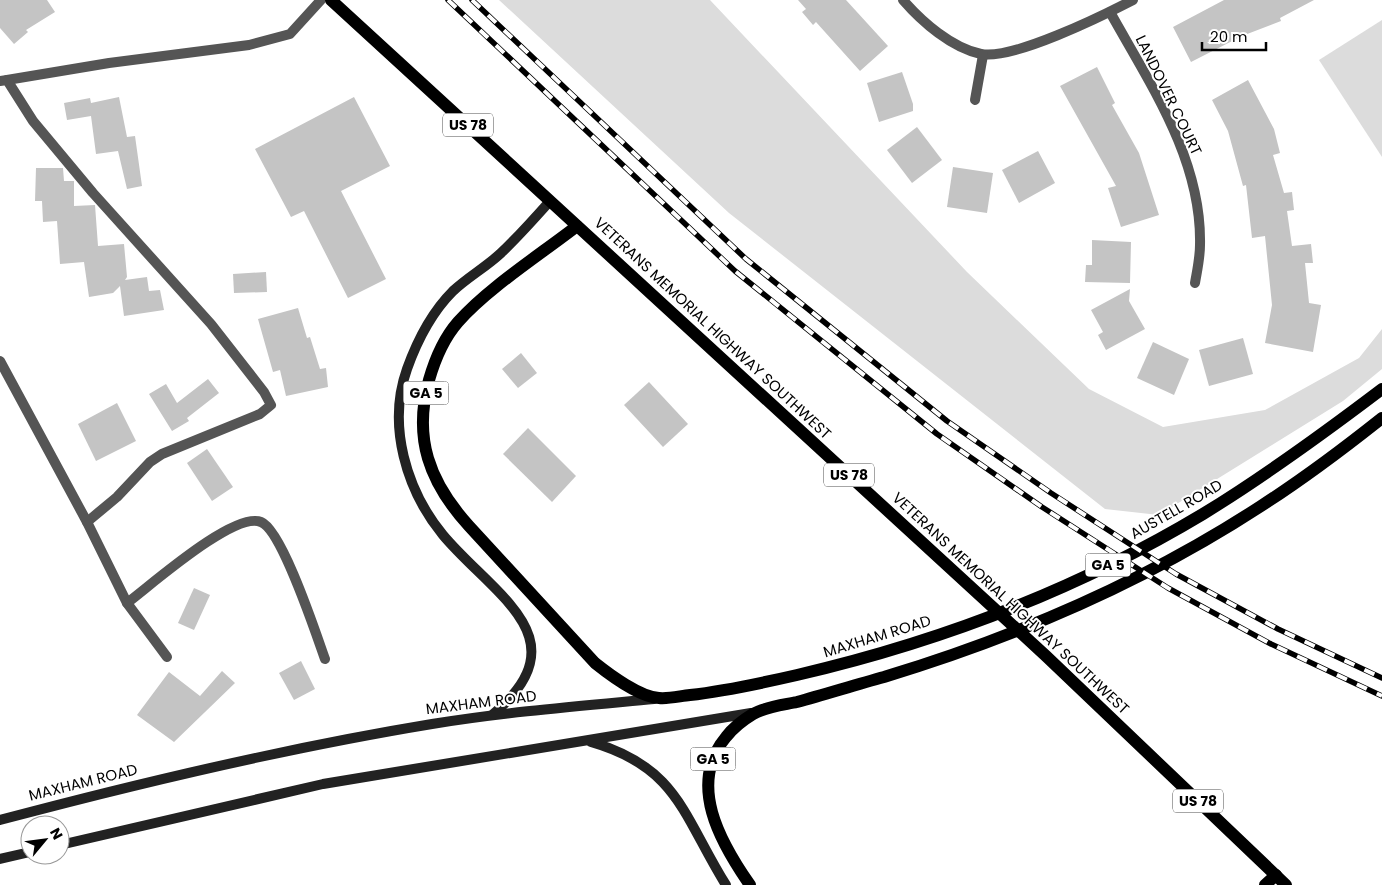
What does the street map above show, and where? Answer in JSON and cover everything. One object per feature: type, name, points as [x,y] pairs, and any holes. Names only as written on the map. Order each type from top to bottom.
[{"type":"main road","name":"US 78","points":[[331,0],[577,226]]},
{"type":"main road","points":[[492,716],[510,700],[526,678],[532,655],[530,639],[518,614],[444,536],[422,504],[406,467],[401,448],[399,408],[407,369],[422,333],[438,308],[453,292],[520,235],[550,202]]},
{"type":"main road","name":"GA 5","points":[[577,226],[477,304],[458,322],[448,335],[433,368],[423,401],[423,441],[430,466],[454,510],[595,662],[626,684],[658,698]]},
{"type":"main road","name":"VETERANS MEMORIAL HIGHWAY SOUTHWEST","points":[[577,226],[1052,662],[1286,885]]},
{"type":"main road","name":"AUSTELL ROAD","points":[[968,625],[1029,600],[1130,554],[1241,490],[1313,442],[1382,389]]},
{"type":"main road","name":"GA 5","points":[[750,885],[714,821],[707,784],[712,759],[724,739],[735,727],[755,713],[918,666],[989,642],[1136,577],[1261,506],[1382,418]]},
{"type":"main road","name":"MAXHAM ROAD","points":[[0,820],[216,766],[388,732],[492,716],[658,698],[745,686],[831,667],[968,625]]},
{"type":"main road","points":[[70,842],[323,784],[755,713]]},
{"type":"main road","points":[[588,741],[631,757],[662,779],[686,812],[726,885]]},
{"type":"main road","points":[[0,859],[20,854]]},
{"type":"main road","points":[[1266,885],[1276,875]]},
{"type":"street","points":[[87,522],[116,498],[150,462],[162,454],[260,414],[270,405],[264,392],[212,324],[81,178],[33,121],[4,81],[109,62],[249,45],[290,34],[321,0]]},
{"type":"street","points":[[903,0],[933,27],[958,45],[983,54],[1009,51],[1047,40],[1133,0]]},
{"type":"street","name":"LANDOVER COURT","points":[[1110,12],[1165,113],[1187,159],[1198,210],[1200,246],[1195,284]]},
{"type":"street","points":[[975,100],[983,54]]},
{"type":"street","points":[[0,361],[87,522],[127,603],[167,658]]},
{"type":"street","points":[[127,603],[178,562],[229,528],[249,521],[260,521],[267,526],[283,550],[325,659]]},
{"type":"shaded area","points":[[499,0],[710,0],[967,272],[1089,389],[1163,427],[1265,410],[1359,358],[1382,329],[1382,369],[1343,401],[1159,515],[1105,509],[729,213]]},
{"type":"shaded area","points":[[1382,20],[1382,157],[1319,60]]},
{"type":"building","points":[[0,0],[47,0],[55,12],[26,30],[28,32],[14,44],[0,28]]},
{"type":"building","points":[[798,0],[846,0],[888,46],[860,71],[816,22],[813,25],[802,12],[806,9]]},
{"type":"building","points":[[1224,0],[1314,0],[1280,18],[1281,21],[1242,36],[1191,62],[1173,27]]},
{"type":"building","points":[[1097,67],[1115,103],[1112,105],[1139,153],[1159,215],[1121,227],[1108,188],[1116,186],[1060,86]]},
{"type":"building","points":[[902,72],[913,104],[913,111],[879,122],[867,83]]},
{"type":"building","points":[[1248,80],[1274,129],[1280,153],[1273,155],[1284,193],[1292,192],[1294,210],[1287,211],[1292,246],[1311,244],[1313,263],[1305,263],[1309,303],[1321,305],[1313,352],[1265,343],[1272,305],[1265,236],[1252,238],[1246,185],[1243,186],[1228,131],[1212,100]]},
{"type":"building","points":[[119,97],[127,137],[135,136],[142,186],[127,189],[118,151],[96,154],[91,116],[67,120],[64,103],[90,98],[91,103]]},
{"type":"building","points":[[354,97],[390,166],[341,191],[386,279],[348,298],[304,211],[291,217],[255,149]]},
{"type":"building","points":[[917,127],[942,160],[912,183],[887,150]]},
{"type":"building","points":[[1038,151],[1055,183],[1019,203],[1002,170]]},
{"type":"building","points":[[953,167],[993,173],[987,213],[947,207]]},
{"type":"building","points":[[36,168],[63,168],[64,181],[74,181],[74,206],[95,205],[98,246],[124,244],[127,277],[125,280],[147,277],[149,291],[160,290],[164,310],[124,316],[120,286],[113,293],[89,297],[84,262],[60,264],[57,221],[43,222],[42,201],[35,201]]},
{"type":"building","points":[[1092,240],[1131,242],[1130,283],[1085,282],[1086,265],[1092,265]]},
{"type":"building","points":[[266,272],[267,292],[234,293],[233,274]]},
{"type":"building","points":[[1130,289],[1129,301],[1145,329],[1106,350],[1098,335],[1103,332],[1091,310]]},
{"type":"building","points":[[298,308],[307,338],[310,337],[320,369],[326,368],[328,387],[286,396],[280,370],[273,372],[258,319]]},
{"type":"building","points":[[1243,338],[1253,374],[1209,386],[1199,350]]},
{"type":"building","points":[[1153,342],[1189,359],[1174,395],[1137,378]]},
{"type":"building","points":[[521,353],[537,373],[518,388],[502,369]]},
{"type":"building","points":[[208,379],[219,393],[187,418],[189,421],[172,431],[149,394],[166,384],[177,403]]},
{"type":"building","points":[[649,382],[688,424],[663,447],[624,405]]},
{"type":"building","points":[[117,403],[136,441],[96,461],[78,424]]},
{"type":"building","points":[[528,428],[576,476],[552,502],[503,454]]},
{"type":"building","points":[[207,449],[233,487],[212,501],[187,463]]},
{"type":"building","points":[[194,588],[210,595],[194,630],[178,623]]},
{"type":"building","points":[[301,661],[315,689],[294,700],[279,673]]},
{"type":"building","points":[[222,671],[235,683],[174,742],[137,715],[169,672],[200,696]]},
{"type":"railway","points":[[448,0],[735,271],[937,434],[1042,507],[1168,588],[1271,644],[1382,696]]},
{"type":"railway","points":[[472,0],[746,259],[947,421],[1051,493],[1176,574],[1278,629],[1382,678]]}]
